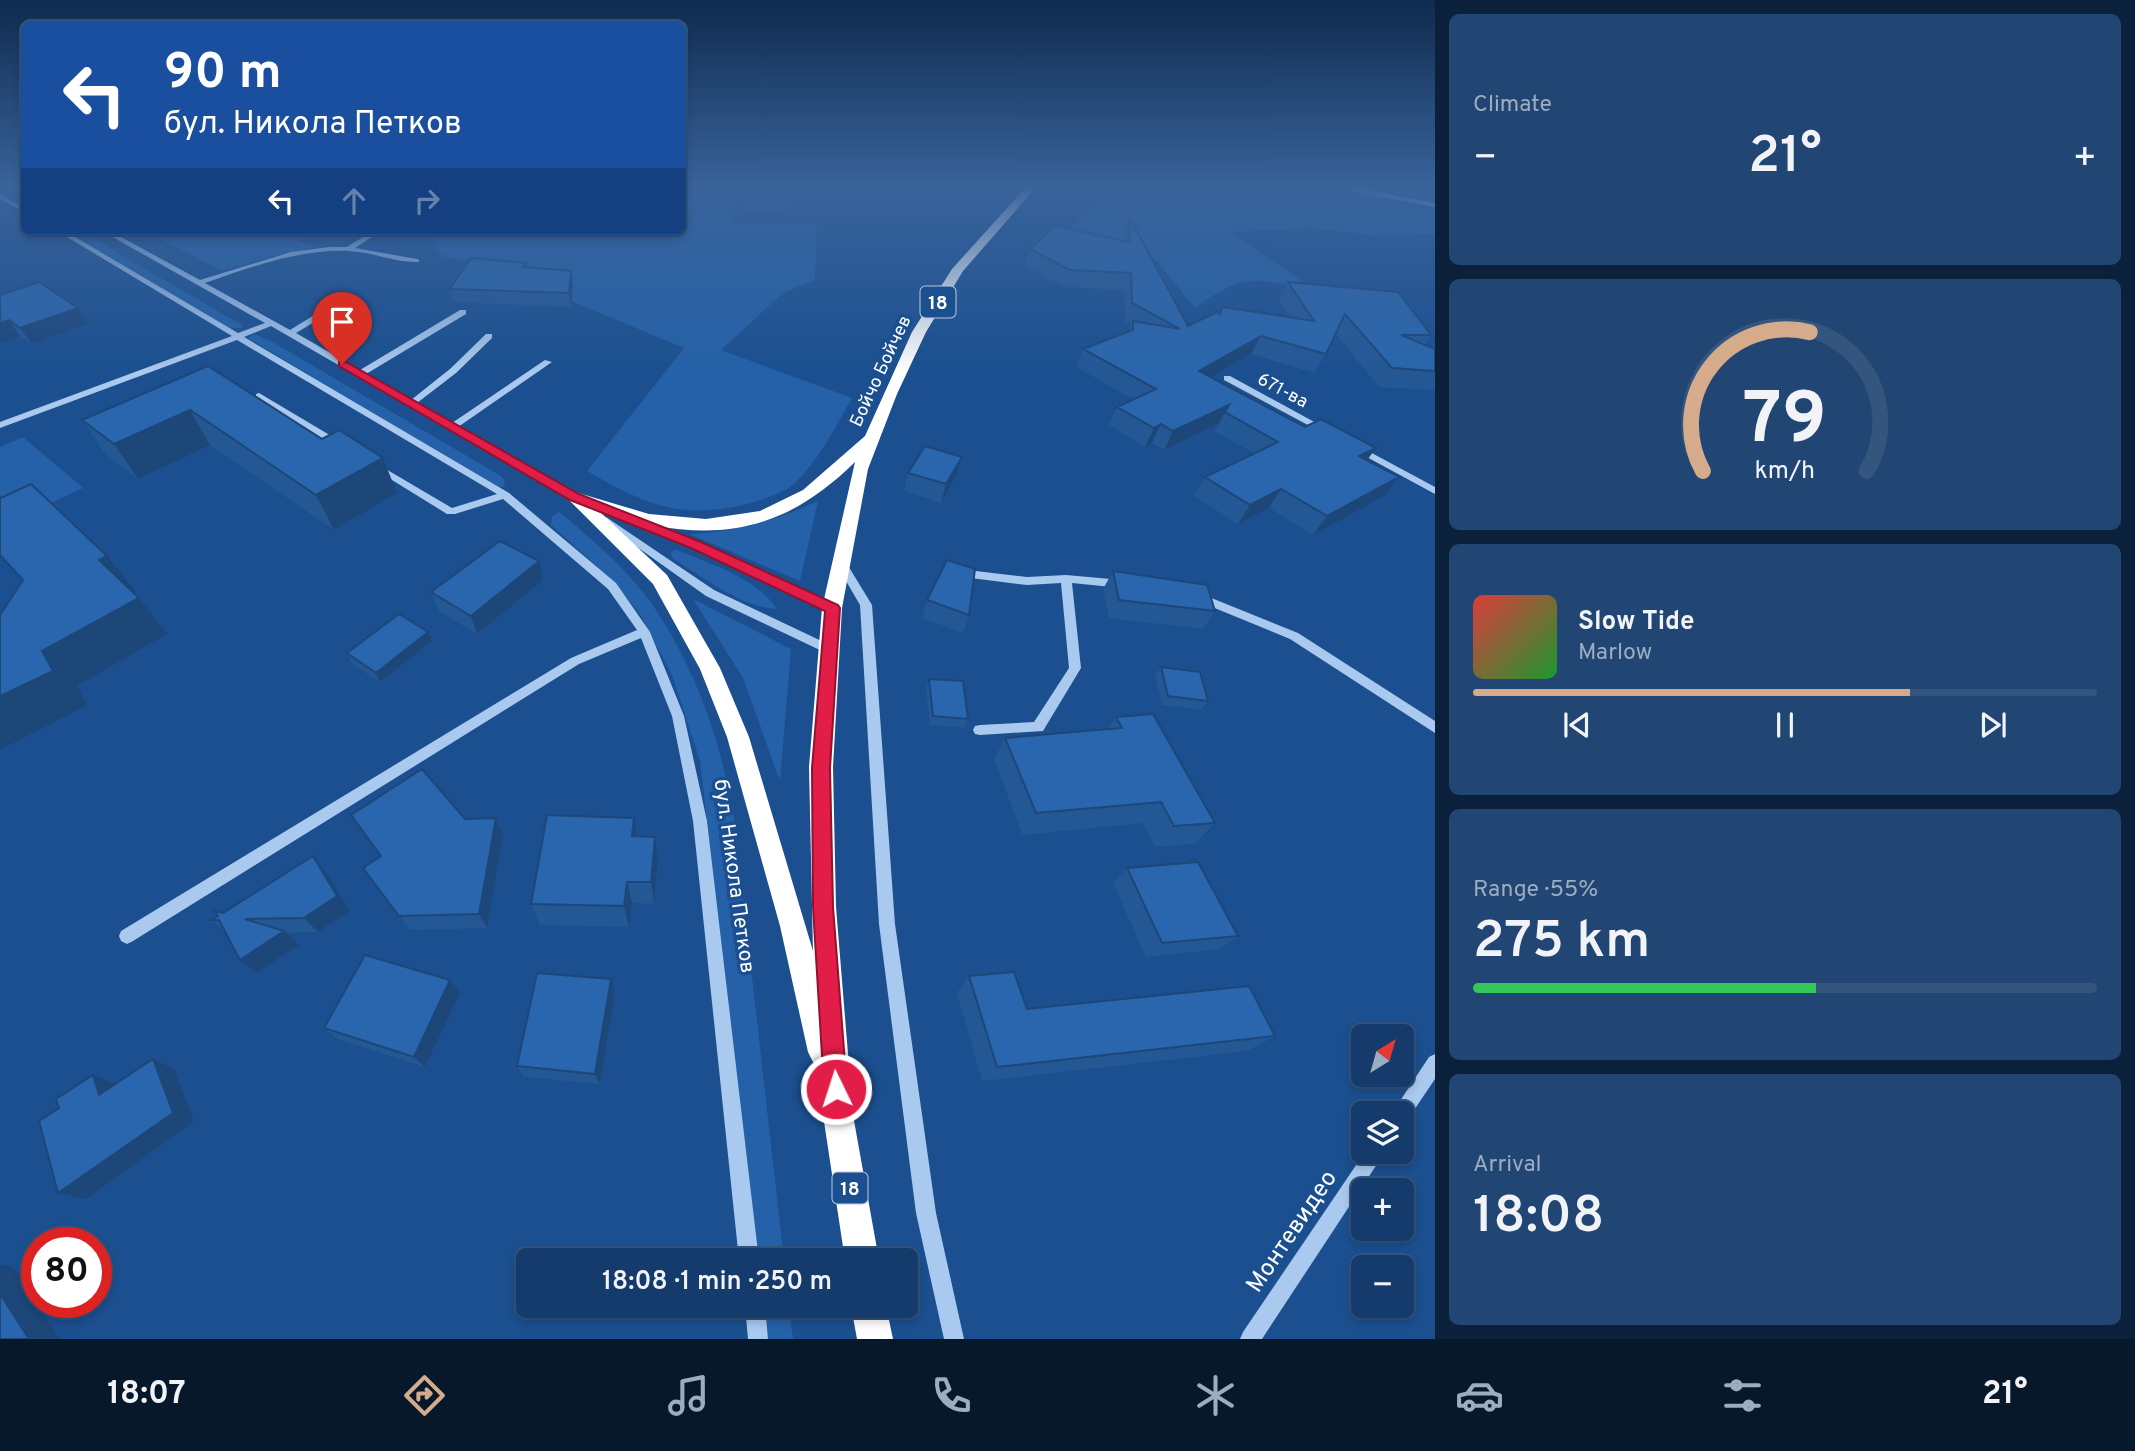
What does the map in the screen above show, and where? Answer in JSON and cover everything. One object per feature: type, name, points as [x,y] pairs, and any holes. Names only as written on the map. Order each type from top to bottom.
[{"type":"highway","name":"Бойчо Бойчев","points":[[832,608],[860,469],[873,436],[919,332],[958,269],[977,247]]},
{"type":"highway","points":[[575,497],[652,520],[692,525],[770,515],[801,499],[873,436]]},
{"type":"highway","points":[[575,497],[660,580],[710,668],[738,737],[793,926],[838,1115]]},
{"type":"highway","name":"18","points":[[832,608],[821,768],[823,893],[838,1115],[860,1248]]},
{"type":"highway","points":[[871,1318],[875,1339]]},
{"type":"street","name":"бул. Никола Петков","points":[[88,247],[505,495],[612,586],[644,632],[678,716],[700,821],[748,1248]]},
{"type":"street","points":[[135,247],[575,497],[710,593],[828,649]]},
{"type":"street","points":[[199,283],[290,255],[348,248],[417,261]]},
{"type":"street","points":[[290,333],[348,298]]},
{"type":"street","points":[[360,374],[463,312]]},
{"type":"street","points":[[0,425],[271,323]]},
{"type":"street","points":[[411,404],[453,371],[489,335]]},
{"type":"street","points":[[452,427],[548,362]]},
{"type":"street","name":"671-ва","points":[[1227,378],[1333,435]]},
{"type":"street","points":[[259,396],[349,451]]},
{"type":"street","points":[[1344,442],[1435,491]]},
{"type":"street","points":[[361,458],[451,512],[505,495]]},
{"type":"street","points":[[575,497],[696,545],[832,608]]},
{"type":"street","points":[[840,562],[866,606],[887,924],[926,1213],[954,1339]]},
{"type":"street","points":[[945,571],[1027,581],[1066,579],[1135,586]]},
{"type":"street","points":[[980,730],[1038,726],[1075,668],[1066,579]]},
{"type":"street","points":[[1187,595],[1200,597],[1294,636],[1435,728]]},
{"type":"street","points":[[127,936],[575,662],[644,632]]},
{"type":"street","points":[[1410,1101],[1435,1063]]},
{"type":"street","name":"Монтевидео","points":[[1250,1339],[1368,1164]]},
{"type":"street","points":[[756,1318],[758,1339]]},
{"type":"shaded area","points":[[94,247],[108,247],[243,328],[229,328]]},
{"type":"shaded area","points":[[177,247],[314,247],[277,255],[222,271]]},
{"type":"shaded area","points":[[437,247],[816,247],[815,280],[783,293],[721,350],[852,398],[820,453],[804,474],[785,490],[751,503],[705,510],[684,510],[647,501],[587,471],[684,348],[571,301],[545,271],[443,257]]},
{"type":"shaded area","points":[[1097,247],[1253,247],[1322,295],[1285,285],[1256,281],[1229,287],[1195,308],[1157,261]]},
{"type":"shaded area","points":[[254,334],[269,340],[501,476],[505,482],[504,486],[497,488],[248,338]]},
{"type":"shaded area","points":[[23,437],[83,488],[0,527],[0,447]]},
{"type":"shaded area","points":[[818,501],[800,581],[689,534],[724,531],[755,524]]},
{"type":"shaded area","points":[[560,512],[622,568],[644,593],[683,656],[714,734],[734,817],[783,1248],[758,1248],[700,761],[672,675],[640,614],[611,579],[551,525],[552,516]]},
{"type":"shaded area","points":[[675,549],[744,580],[757,588],[777,609],[749,603],[722,590],[672,558],[671,552]]},
{"type":"shaded area","points":[[693,599],[791,649],[780,781],[743,678]]},
{"type":"shaded area","points":[[765,1318],[790,1318],[793,1339],[768,1339]]},
{"type":"building","points":[[1146,247],[1188,326],[1217,312],[1220,314],[1222,307],[1314,321],[1288,282],[1398,292],[1431,335],[1401,335],[1435,349],[1435,371],[1392,368],[1345,314],[1326,354],[1261,336],[1199,371],[1305,427],[1321,419],[1376,448],[1359,456],[1399,477],[1327,516],[1281,489],[1250,505],[1205,477],[1278,442],[1225,412],[1229,405],[1173,431],[1161,424],[1154,428],[1117,407],[1156,389],[1083,349],[1133,330],[1133,321],[1180,329],[1132,303],[1131,273],[1070,270],[1030,249]]},
{"type":"building","points":[[471,258],[526,263],[523,267],[571,271],[569,293],[450,289]]},
{"type":"building","points":[[39,282],[78,308],[20,328],[9,320],[0,323],[0,295]]},
{"type":"building","points":[[208,366],[322,439],[339,430],[383,458],[316,495],[190,410],[114,444],[82,420]]},
{"type":"building","points":[[925,446],[962,457],[946,484],[908,473]]},
{"type":"building","points":[[31,484],[107,556],[99,560],[139,598],[42,651],[53,671],[0,696],[0,615],[23,580],[0,555],[0,496],[1,498]]},
{"type":"building","points":[[500,541],[539,561],[471,616],[431,592]]},
{"type":"building","points":[[947,560],[975,569],[969,615],[927,600]]},
{"type":"building","points":[[1113,571],[1207,585],[1215,611],[1119,600]]},
{"type":"building","points":[[399,614],[428,632],[376,673],[347,653]]},
{"type":"building","points":[[1161,667],[1200,672],[1208,701],[1168,696]]},
{"type":"building","points":[[929,679],[963,681],[968,719],[933,716]]},
{"type":"building","points":[[1153,714],[1215,823],[1174,826],[1161,802],[1036,813],[1005,738],[1122,728],[1116,717]]},
{"type":"building","points":[[422,769],[465,819],[496,818],[479,914],[399,916],[363,868],[381,856],[351,815]]},
{"type":"building","points":[[547,815],[634,818],[632,836],[655,837],[651,882],[627,882],[624,906],[531,904]]},
{"type":"building","points":[[313,856],[337,896],[304,918],[245,919],[284,931],[240,960],[219,920],[212,920],[218,916],[215,911],[223,913]]},
{"type":"building","points":[[1198,862],[1238,936],[1162,943],[1127,868]]},
{"type":"building","points":[[365,955],[450,980],[414,1057],[324,1028]]},
{"type":"building","points":[[1014,972],[1027,1009],[1249,986],[1275,1036],[997,1067],[969,976]]},
{"type":"building","points":[[537,973],[611,979],[595,1074],[517,1066]]},
{"type":"building","points":[[153,1059],[173,1113],[58,1193],[39,1121],[59,1108],[56,1099],[93,1075],[99,1095]]},
{"type":"building","points":[[0,1294],[29,1339],[0,1339]]},
{"type":"route","points":[[342,364],[575,497],[696,545],[832,608],[821,768],[823,907],[836,1089]]}]
